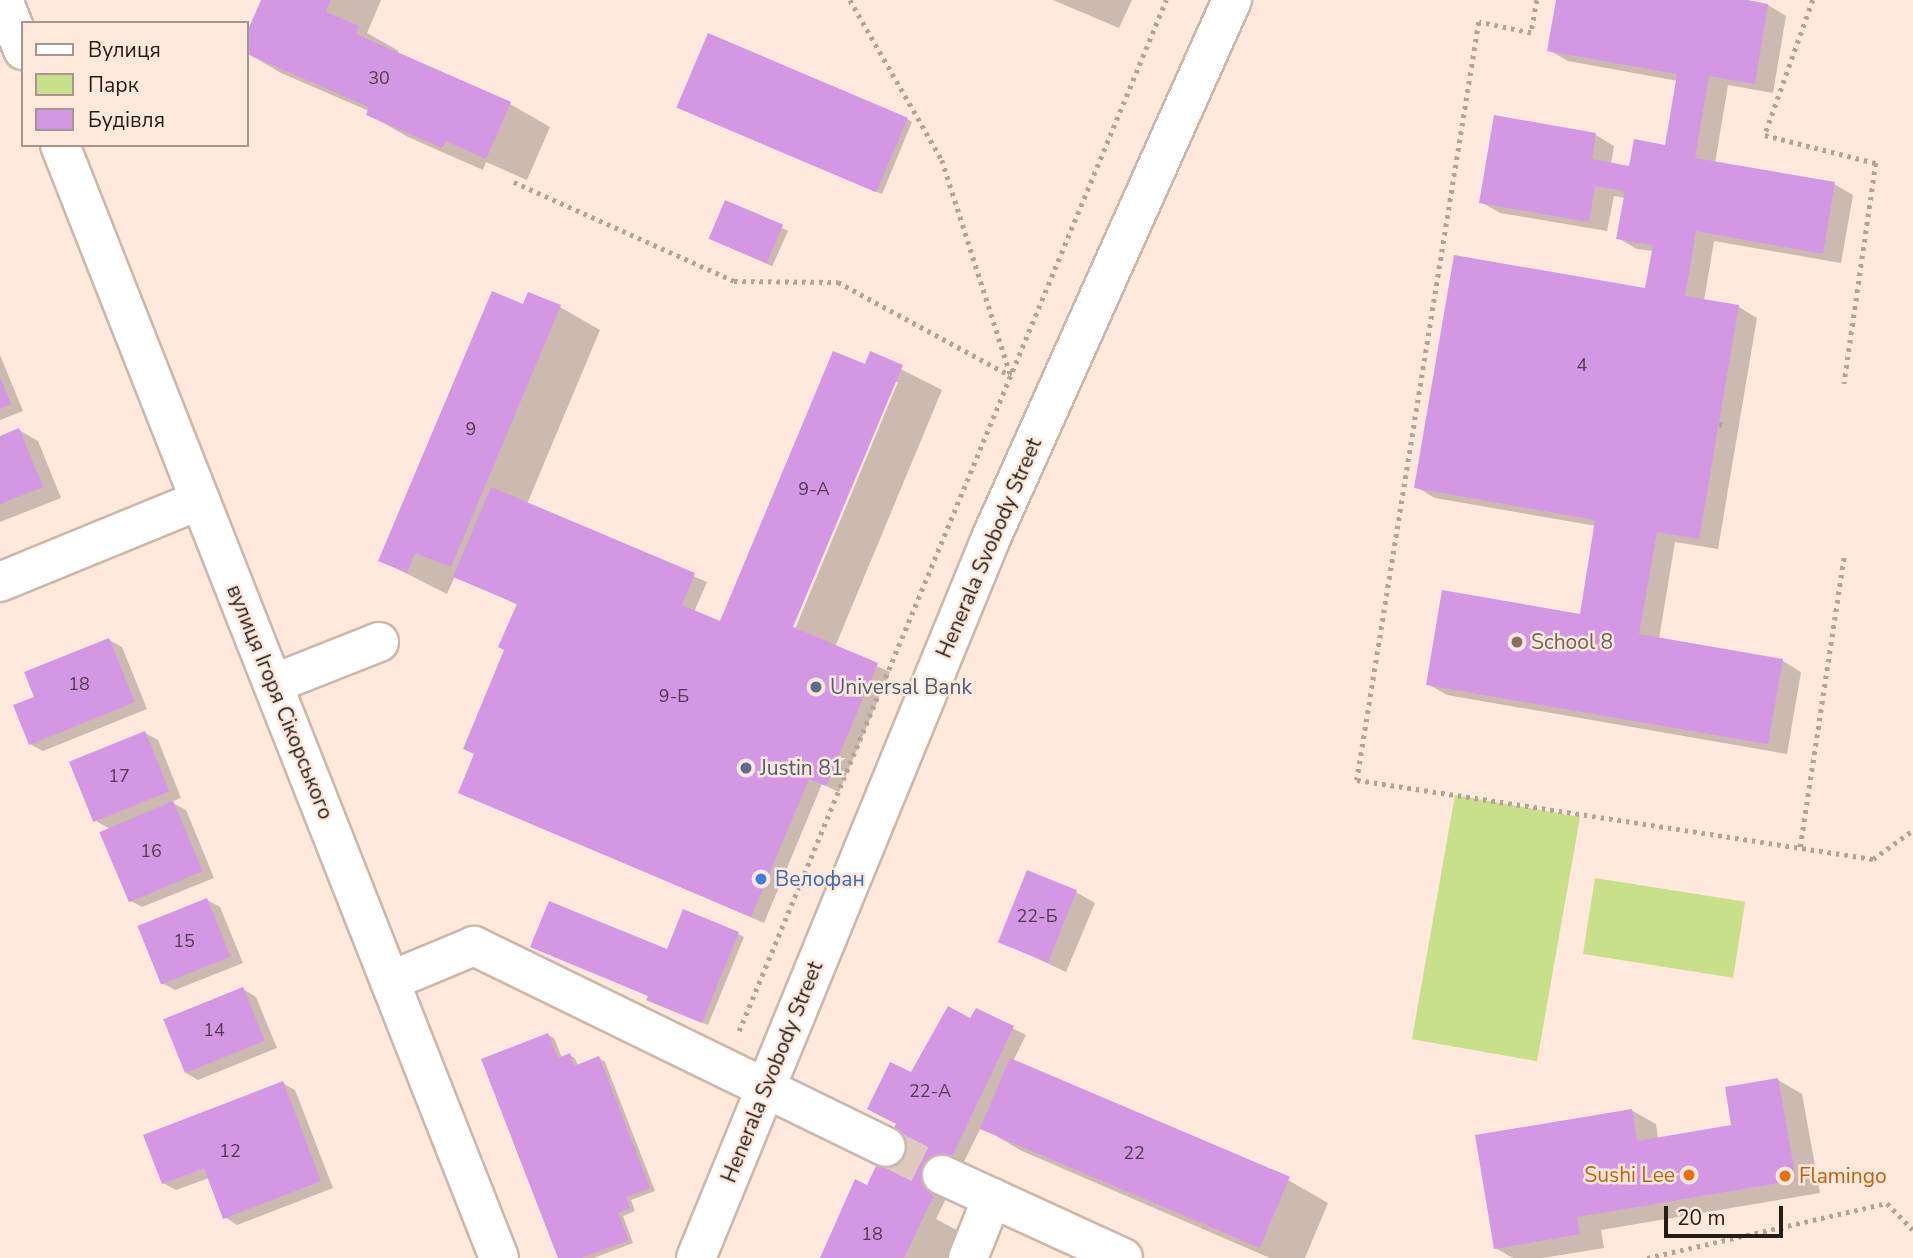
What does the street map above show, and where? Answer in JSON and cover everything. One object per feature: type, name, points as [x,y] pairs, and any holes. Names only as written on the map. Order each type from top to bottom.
[{"type":"street","points":[[3,0],[21,45]]},
{"type":"street","name":"Henerala Svobody Street","points":[[696,1258],[991,538],[1232,0]]},
{"type":"street","name":"вулиця Ігоря Сікорського","points":[[61,147],[499,1258]]},
{"type":"street","points":[[0,582],[200,500]]},
{"type":"street","points":[[273,684],[379,642]]},
{"type":"street","points":[[390,981],[474,946],[723,1070],[886,1147]]},
{"type":"street","points":[[942,1175],[1123,1258]]},
{"type":"street","points":[[968,1258],[992,1198]]},
{"type":"path","points":[[850,0],[942,160],[1012,376]]},
{"type":"path","points":[[723,1070],[1166,0]]},
{"type":"path","points":[[1538,0],[1531,33],[1479,22],[1357,780],[1873,859],[1913,830]]},
{"type":"path","points":[[1813,0],[1765,135],[1876,163],[1844,384]]},
{"type":"path","points":[[514,182],[734,281],[838,282],[1012,376]]},
{"type":"path","points":[[1718,424],[1726,425]]},
{"type":"path","points":[[1800,847],[1844,556]]},
{"type":"path","points":[[1647,1258],[1887,1203],[1913,1230]]},
{"type":"green space","points":[[1455,795],[1580,817],[1537,1061],[1412,1039]]},
{"type":"green space","points":[[1595,878],[1745,902],[1733,978],[1583,954]]},
{"type":"building","points":[[261,0],[331,0],[326,12],[359,26],[356,34],[511,102],[486,159],[446,141],[442,148],[366,115],[369,107],[248,54],[248,30]]},
{"type":"building","points":[[1556,0],[1748,0],[1768,4],[1755,84],[1709,76],[1695,158],[1835,182],[1823,254],[1696,231],[1685,296],[1739,305],[1699,539],[1657,532],[1639,634],[1783,659],[1768,744],[1426,685],[1442,590],[1580,614],[1595,520],[1414,488],[1454,255],[1645,288],[1653,245],[1616,239],[1625,191],[1595,186],[1589,222],[1479,203],[1494,115],[1596,133],[1592,159],[1629,166],[1634,139],[1665,145],[1677,74],[1547,51]]},
{"type":"building","points":[[708,33],[908,118],[876,192],[676,108]]},
{"type":"building","points":[[725,200],[783,225],[767,263],[709,239]]},
{"type":"building","points":[[492,291],[523,304],[528,292],[561,305],[451,567],[415,553],[407,573],[378,561]]},
{"type":"building","points":[[833,351],[865,364],[870,351],[903,365],[793,627],[878,663],[826,786],[809,779],[751,917],[458,793],[474,754],[463,749],[504,650],[498,647],[517,604],[453,577],[491,487],[695,573],[682,605],[720,621]]},
{"type":"building","points":[[0,377],[11,404],[0,409]]},
{"type":"building","points":[[19,428],[43,487],[0,504],[0,436]]},
{"type":"building","points":[[109,638],[135,702],[29,745],[13,705],[34,697],[24,672]]},
{"type":"building","points":[[145,731],[169,791],[93,822],[69,762]]},
{"type":"building","points":[[173,801],[203,871],[129,902],[99,832]]},
{"type":"building","points":[[1027,870],[1077,890],[1048,963],[998,942]]},
{"type":"building","points":[[207,898],[231,956],[161,985],[137,926]]},
{"type":"building","points":[[549,901],[667,949],[683,909],[739,932],[702,1023],[646,1000],[648,996],[530,947]]},
{"type":"building","points":[[243,987],[265,1041],[185,1073],[163,1019]]},
{"type":"building","points":[[948,1006],[970,1018],[976,1008],[1014,1026],[904,1258],[820,1258],[855,1179],[867,1185],[896,1124],[867,1109],[890,1062],[911,1072]]},
{"type":"building","points":[[548,1033],[558,1058],[570,1053],[574,1066],[599,1056],[650,1188],[626,1197],[630,1208],[618,1213],[629,1240],[581,1258],[558,1258],[481,1059]]},
{"type":"building","points":[[1010,1058],[1290,1177],[1260,1248],[980,1129]]},
{"type":"building","points":[[1778,1078],[1796,1180],[1577,1217],[1580,1234],[1494,1249],[1475,1135],[1632,1109],[1637,1141],[1731,1125],[1725,1087]]},
{"type":"building","points":[[283,1081],[321,1181],[223,1219],[204,1168],[162,1184],[143,1135]]},
{"type":"tunnel","points":[[886,1147],[942,1175]]},
{"type":"place","name":"School 8","points":[[1517,642]]},
{"type":"place","name":"Universal Bank","points":[[816,687]]},
{"type":"place","name":"Justin 81","points":[[746,768]]},
{"type":"place","name":"Велофан","points":[[761,879]]},
{"type":"place","name":"Sushi Lee","points":[[1689,1175]]},
{"type":"place","name":"Flamingo","points":[[1785,1176]]}]
